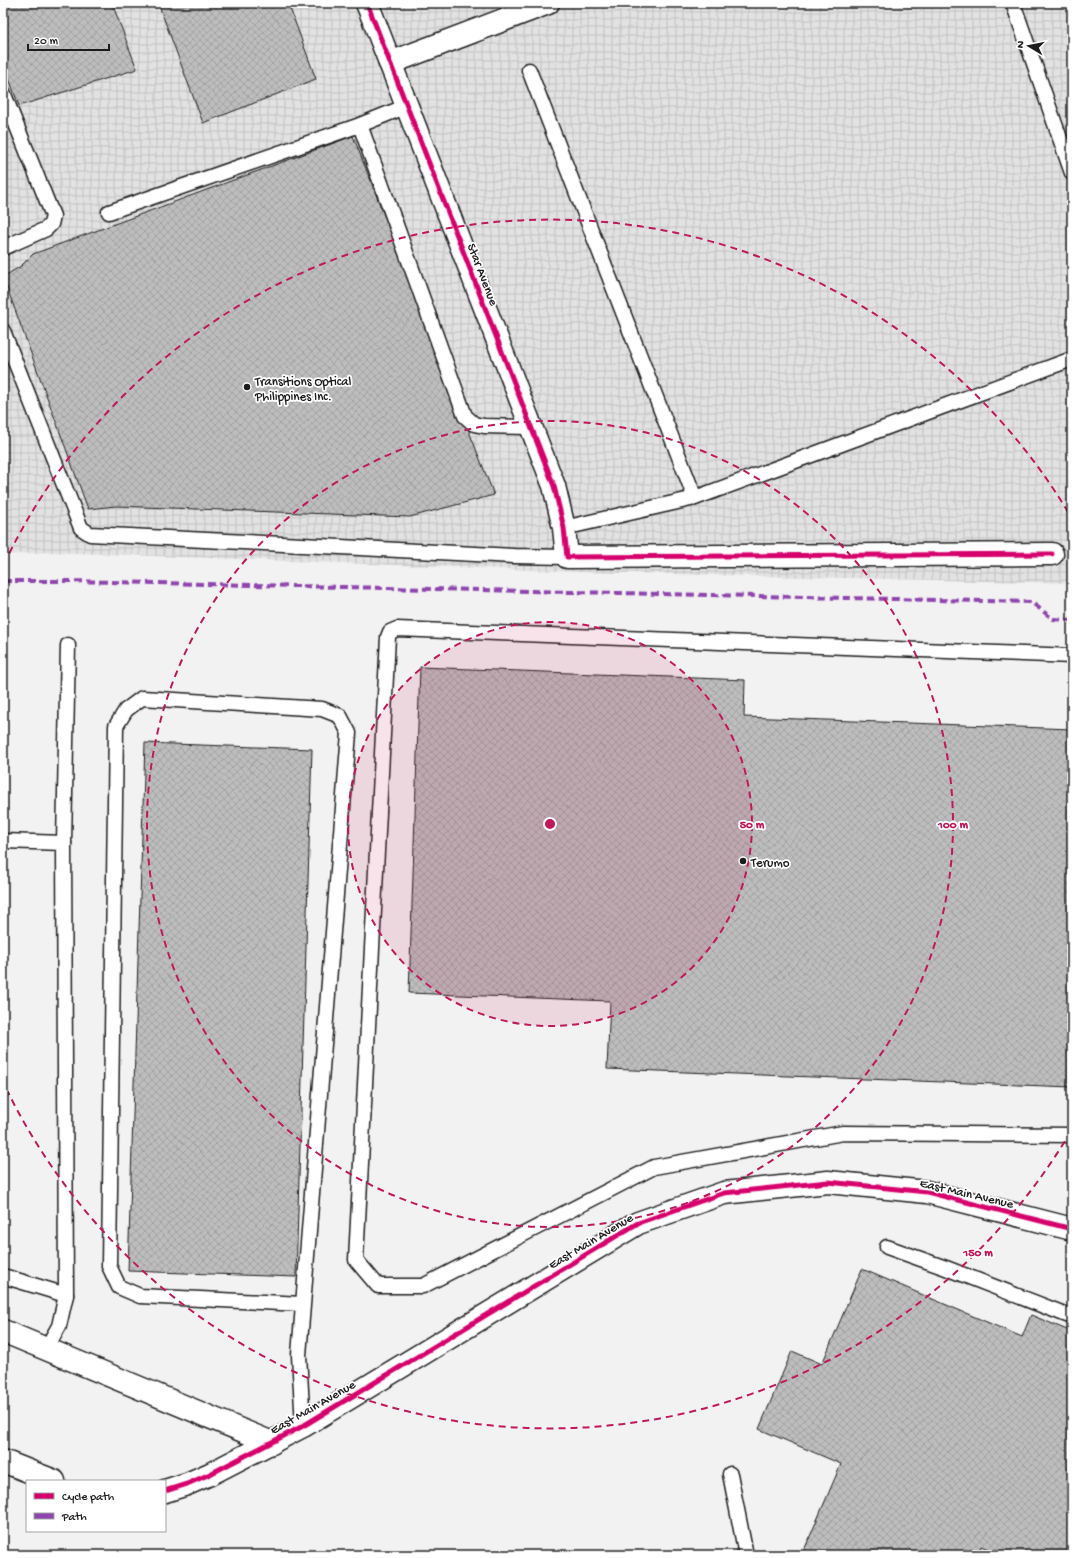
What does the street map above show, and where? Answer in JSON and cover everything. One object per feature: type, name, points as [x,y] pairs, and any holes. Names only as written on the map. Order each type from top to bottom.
[{"type":"street","name":"Star Avenue","points":[[367,3],[554,486],[564,528],[568,557]]},
{"type":"street","points":[[390,63],[548,3]]},
{"type":"street","points":[[568,557],[1052,554]]},
{"type":"street","name":"East Main Avenue","points":[[166,1491],[187,1484],[272,1443],[303,1426],[638,1223],[724,1193],[828,1182],[927,1192],[1072,1229]]},
{"type":"street","name":"East Main Avenue","points":[[3,1331],[272,1443]]},
{"type":"street","points":[[3,1461],[51,1480]]},
{"type":"lane","points":[[1013,3],[1072,173]]},
{"type":"lane","points":[[529,70],[695,498]]},
{"type":"lane","points":[[3,92],[54,216],[51,224],[46,229],[3,248]]},
{"type":"lane","points":[[109,212],[360,125],[407,106]]},
{"type":"lane","points":[[360,125],[465,416],[474,424],[484,426],[531,427]]},
{"type":"lane","points":[[3,331],[81,528],[90,534],[514,556],[568,557]]},
{"type":"lane","points":[[564,528],[695,498],[1072,359]]},
{"type":"lane","points":[[1072,656],[397,629],[390,632],[388,637],[356,1260],[378,1286],[423,1286],[654,1166],[842,1133],[1072,1135]]},
{"type":"lane","points":[[46,1349],[59,1326],[66,1295],[64,843],[68,645]]},
{"type":"lane","points":[[302,1304],[140,1296],[119,1286],[109,1266],[116,726],[126,710],[142,698],[322,709],[340,716],[349,733],[298,1355],[303,1426]]},
{"type":"lane","points":[[3,841],[64,843]]},
{"type":"lane","points":[[887,1247],[946,1268],[1072,1317]]},
{"type":"lane","points":[[3,1276],[66,1295]]},
{"type":"lane","points":[[730,1474],[746,1555]]},
{"type":"shaded area","points":[[3,3],[1072,3],[1072,583],[581,572],[49,552],[3,555]]},
{"type":"building","points":[[3,3],[112,3],[137,69],[19,106],[3,62]]},
{"type":"building","points":[[158,3],[288,3],[316,79],[203,123]]},
{"type":"building","name":"Transitions Optical Philippines Inc.","points":[[353,136],[494,495],[410,517],[116,506],[88,509],[3,277],[21,266],[33,254]]},
{"type":"building","name":"Terumo","points":[[420,667],[745,680],[744,717],[1072,729],[1072,1087],[607,1069],[610,1001],[409,993]]},
{"type":"building","points":[[145,743],[312,749],[296,1277],[128,1271]]},
{"type":"building","points":[[862,1269],[1022,1337],[1031,1315],[1072,1332],[1072,1555],[1001,1555],[981,1546],[978,1555],[802,1555],[841,1464],[759,1429],[792,1351],[822,1364]]},
{"type":"marked path","points":[[3,581],[67,581],[1031,602],[1053,619],[1072,620]]},
{"type":"cycle path","points":[[367,3],[554,486],[564,528],[567,557],[1052,554]]},
{"type":"cycle path","points":[[166,1491],[210,1474],[303,1426],[638,1223],[724,1193],[828,1182],[927,1192],[1072,1229]]},
{"type":"place","name":"Transitions Optical Philippines Inc.","points":[[247,387]]},
{"type":"place","name":"Terumo","points":[[743,861]]}]
